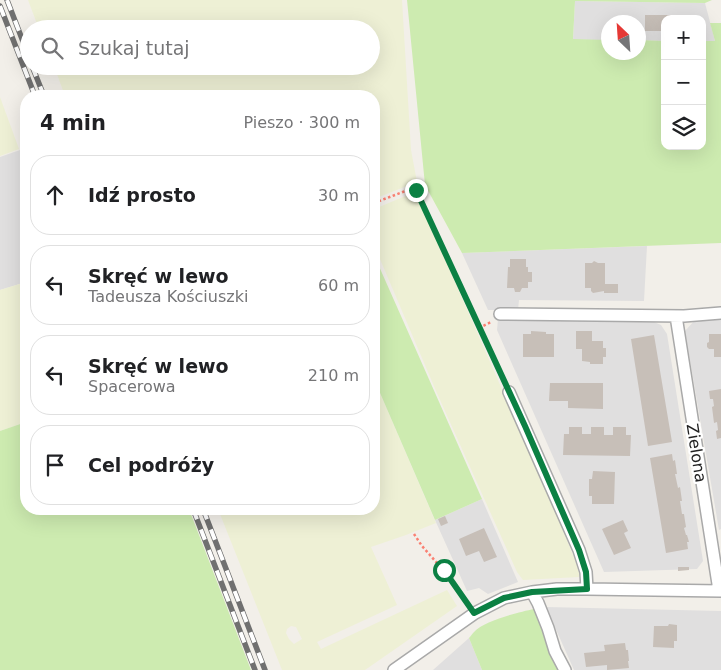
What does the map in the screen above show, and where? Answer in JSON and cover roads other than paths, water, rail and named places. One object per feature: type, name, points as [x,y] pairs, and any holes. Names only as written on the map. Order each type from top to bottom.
[{"type":"street","points":[[500,314],[684,316],[721,313]]},
{"type":"street","name":"Zielona","points":[[676,316],[719,591]]},
{"type":"street","points":[[509,392],[579,550],[586,572],[587,589]]},
{"type":"street","points":[[394,670],[474,613],[504,598],[532,592],[587,589],[719,591]]},
{"type":"street","points":[[532,592],[548,628],[555,651],[565,670]]},
{"type":"railway","points":[[7,0],[20,34]]},
{"type":"railway","points":[[0,6],[20,57]]},
{"type":"railway","points":[[27,75],[33,90]]},
{"type":"railway","points":[[36,75],[42,90]]},
{"type":"railway","points":[[195,515],[255,670]]},
{"type":"railway","points":[[205,515],[265,670]]}]
